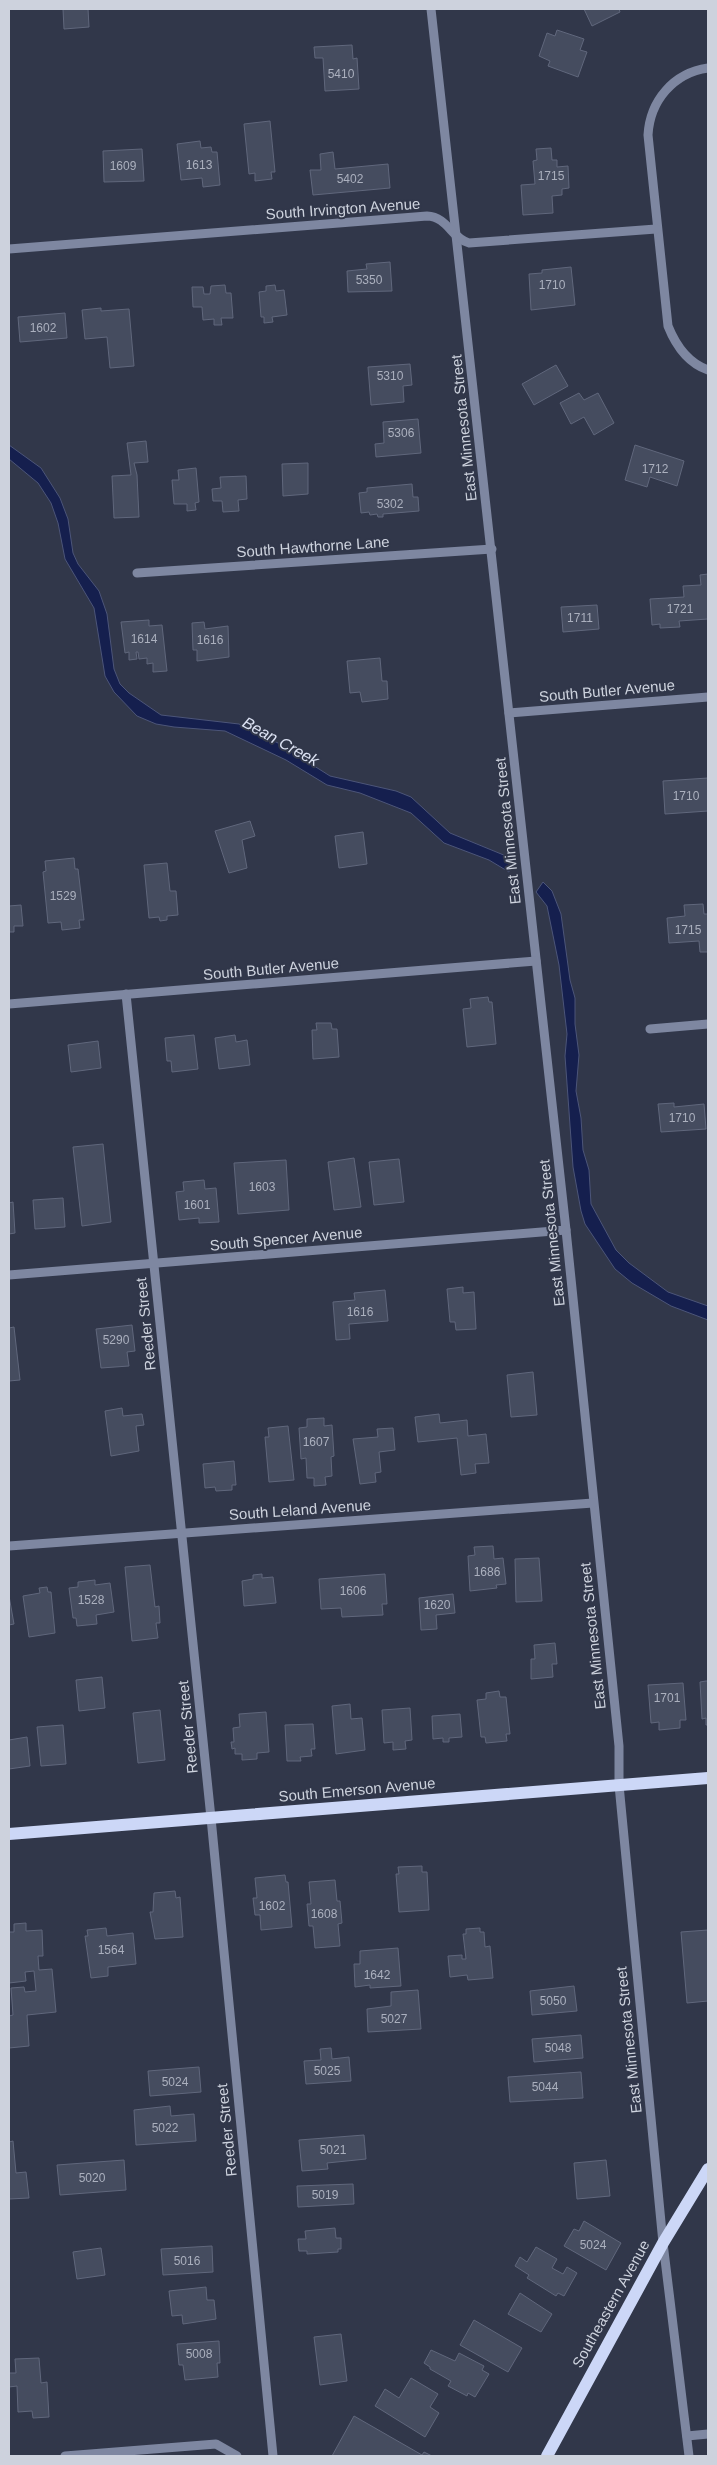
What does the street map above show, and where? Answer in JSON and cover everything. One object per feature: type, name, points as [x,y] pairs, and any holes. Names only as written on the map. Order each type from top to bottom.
[{"type":"main road","name":"South Emerson Avenue","points":[[9,1834],[708,1778]]},
{"type":"main road","name":"Southeastern Avenue","points":[[547,2456],[663,2243],[708,2169]]},
{"type":"street","name":"East Minnesota Street","points":[[431,9],[566,1230],[619,1746],[619,1785],[663,2243],[689,2456]]},
{"type":"street","points":[[708,68],[694,71],[678,80],[663,92],[654,108],[648,135],[656,229],[668,326],[675,344],[696,364],[708,370]]},
{"type":"street","name":"South Irvington Avenue","points":[[9,249],[427,216],[443,220],[456,238]]},
{"type":"street","points":[[456,238],[476,244],[656,229]]},
{"type":"street","name":"South Hawthorne Lane","points":[[137,573],[492,549]]},
{"type":"street","name":"South Butler Avenue","points":[[509,713],[708,697]]},
{"type":"street","name":"South Butler Avenue","points":[[9,1004],[536,961]]},
{"type":"street","name":"Reeder Street","points":[[126,994],[211,1818],[272,2456]]},
{"type":"street","points":[[650,1029],[708,1024]]},
{"type":"street","name":"South Spencer Avenue","points":[[9,1275],[566,1230]]},
{"type":"street","name":"South Leland Avenue","points":[[9,1546],[181,1532],[593,1504]]},
{"type":"street","points":[[687,2436],[708,2434]]},
{"type":"street","points":[[65,2456],[216,2444],[237,2456]]},
{"type":"water","points":[[9,445],[41,468],[60,498],[68,519],[73,553],[78,564],[99,591],[107,614],[114,669],[120,684],[129,693],[161,715],[239,724],[278,743],[330,776],[396,791],[411,797],[450,833],[511,858],[509,872],[489,860],[444,843],[411,813],[360,793],[327,785],[286,760],[225,731],[156,724],[137,716],[114,692],[105,676],[94,608],[65,559],[58,523],[51,503],[38,483],[9,459]]},
{"type":"water","points":[[543,882],[552,891],[561,914],[570,980],[575,998],[575,1024],[579,1055],[576,1091],[581,1118],[583,1150],[589,1170],[591,1204],[616,1250],[629,1263],[668,1292],[708,1306],[708,1320],[671,1306],[632,1283],[615,1269],[585,1224],[573,1167],[565,1056],[567,1034],[559,965],[547,906],[536,892]]},
{"type":"building","points":[[63,9],[88,9],[89,27],[64,29]]},
{"type":"building","points":[[584,9],[619,9],[620,12],[592,26]]},
{"type":"building","points":[[557,30],[584,39],[580,50],[587,52],[578,77],[548,66],[550,61],[539,56],[547,33],[555,36]]},
{"type":"building","points":[[352,45],[353,59],[357,58],[359,89],[325,91],[323,58],[315,58],[314,47]]},
{"type":"building","points":[[270,121],[275,172],[271,172],[272,179],[255,181],[255,173],[249,174],[244,124]]},
{"type":"building","points":[[200,141],[201,148],[211,147],[212,152],[217,152],[220,185],[203,187],[202,178],[181,180],[177,144]]},
{"type":"building","points":[[551,148],[552,160],[557,160],[557,167],[568,166],[569,188],[562,189],[562,195],[552,196],[553,213],[523,215],[521,185],[535,184],[533,161],[537,160],[536,149]]},
{"type":"building","points":[[142,149],[144,181],[104,182],[103,151]]},
{"type":"building","points":[[333,152],[335,169],[388,164],[390,188],[313,195],[310,170],[321,170],[320,154]]},
{"type":"building","points":[[390,262],[392,291],[348,292],[347,271],[367,269],[366,264]]},
{"type":"building","points":[[571,267],[575,305],[531,310],[529,274],[542,273],[542,270]]},
{"type":"building","points":[[225,285],[226,293],[231,293],[233,318],[221,318],[222,325],[214,325],[214,319],[203,320],[202,307],[193,307],[192,287],[203,287],[204,294],[210,294],[211,286]]},
{"type":"building","points":[[275,285],[276,291],[284,290],[287,315],[272,317],[273,322],[264,323],[264,317],[261,317],[259,292],[266,291],[266,286]]},
{"type":"building","points":[[101,308],[101,311],[129,309],[134,366],[110,368],[107,337],[85,339],[82,310]]},
{"type":"building","points":[[65,313],[67,338],[20,342],[18,317]]},
{"type":"building","points":[[410,364],[412,385],[403,386],[404,402],[371,405],[368,367]]},
{"type":"building","points":[[556,365],[568,386],[534,405],[522,384]]},
{"type":"building","points":[[579,393],[584,400],[598,393],[614,423],[594,435],[584,417],[571,424],[560,403]]},
{"type":"building","points":[[418,419],[421,453],[376,457],[375,444],[384,443],[383,422]]},
{"type":"building","points":[[146,441],[148,462],[134,463],[137,475],[139,517],[114,518],[112,476],[131,475],[127,443]]},
{"type":"building","points":[[635,445],[684,461],[677,486],[650,477],[647,487],[625,480]]},
{"type":"building","points":[[308,463],[308,494],[283,496],[282,464]]},
{"type":"building","points":[[196,468],[199,502],[195,503],[196,510],[187,511],[187,504],[174,504],[172,480],[179,480],[178,470]]},
{"type":"building","points":[[246,476],[247,499],[238,500],[239,511],[223,512],[222,501],[213,501],[212,489],[221,488],[220,477]]},
{"type":"building","points":[[412,484],[413,497],[418,497],[419,511],[383,514],[383,517],[378,517],[377,514],[370,515],[369,512],[361,513],[359,493],[367,492],[367,488]]},
{"type":"building","points":[[708,574],[708,619],[679,621],[680,627],[660,628],[660,624],[652,625],[650,599],[684,597],[683,586],[701,585],[700,575]]},
{"type":"building","points":[[597,605],[599,629],[563,632],[561,607]]},
{"type":"building","points":[[149,620],[149,626],[162,625],[167,671],[153,672],[153,663],[147,664],[147,658],[139,659],[138,652],[136,652],[137,659],[129,660],[129,652],[125,653],[121,622]]},
{"type":"building","points":[[204,622],[205,629],[228,626],[229,657],[197,661],[197,650],[193,650],[192,623]]},
{"type":"building","points":[[380,658],[382,681],[387,681],[388,699],[362,702],[360,692],[350,693],[347,661]]},
{"type":"building","points":[[708,778],[708,811],[665,814],[663,781]]},
{"type":"building","points":[[250,821],[255,836],[242,840],[247,868],[229,873],[215,831]]},
{"type":"building","points":[[363,832],[367,864],[339,868],[335,836]]},
{"type":"building","points":[[74,858],[75,869],[78,869],[84,920],[79,920],[80,928],[62,930],[61,922],[48,923],[43,872],[46,871],[45,861]]},
{"type":"building","points":[[167,863],[170,891],[176,891],[178,915],[167,916],[167,920],[160,921],[159,917],[149,918],[144,865]]},
{"type":"building","points":[[703,904],[704,914],[708,914],[708,952],[700,952],[699,941],[669,943],[667,918],[685,916],[684,905]]},
{"type":"building","points":[[21,905],[23,926],[14,926],[14,932],[9,932],[9,906]]},
{"type":"building","points":[[488,997],[489,1002],[492,1002],[496,1044],[467,1047],[463,1009],[471,1008],[470,999]]},
{"type":"building","points":[[316,1023],[331,1023],[332,1029],[337,1029],[339,1057],[313,1059],[312,1030],[317,1030]]},
{"type":"building","points":[[194,1035],[198,1069],[172,1072],[171,1061],[167,1061],[165,1038]]},
{"type":"building","points":[[235,1035],[236,1042],[247,1040],[250,1065],[219,1069],[215,1038]]},
{"type":"building","points":[[98,1041],[101,1068],[71,1072],[68,1045]]},
{"type":"building","points":[[674,1103],[674,1107],[704,1104],[706,1129],[661,1132],[658,1104]]},
{"type":"building","points":[[103,1144],[111,1222],[82,1226],[73,1147]]},
{"type":"building","points":[[354,1158],[361,1207],[334,1210],[328,1162]]},
{"type":"building","points":[[399,1159],[404,1202],[374,1205],[369,1162]]},
{"type":"building","points":[[286,1160],[289,1210],[238,1214],[234,1163]]},
{"type":"building","points":[[204,1180],[205,1189],[216,1188],[219,1222],[199,1223],[199,1218],[179,1220],[176,1192],[184,1191],[183,1182]]},
{"type":"building","points":[[63,1198],[65,1227],[35,1229],[33,1200]]},
{"type":"building","points":[[13,1202],[15,1233],[9,1234],[9,1203]]},
{"type":"building","points":[[463,1287],[463,1293],[474,1292],[476,1329],[456,1330],[455,1322],[450,1322],[447,1289]]},
{"type":"building","points":[[385,1290],[388,1321],[349,1324],[350,1339],[336,1340],[333,1302],[355,1300],[354,1293]]},
{"type":"building","points":[[132,1325],[135,1351],[127,1352],[129,1366],[101,1368],[96,1329]]},
{"type":"building","points":[[14,1327],[20,1380],[9,1381],[9,1328]]},
{"type":"building","points":[[533,1372],[537,1415],[511,1417],[507,1375]]},
{"type":"building","points":[[122,1408],[123,1416],[142,1414],[144,1425],[136,1426],[139,1451],[111,1456],[105,1411]]},
{"type":"building","points":[[439,1414],[440,1423],[467,1420],[468,1436],[486,1434],[489,1463],[475,1464],[476,1473],[461,1475],[457,1438],[418,1442],[415,1417]]},
{"type":"building","points":[[324,1418],[324,1426],[332,1425],[334,1456],[331,1457],[332,1476],[325,1477],[326,1485],[314,1486],[314,1478],[307,1478],[306,1458],[301,1459],[299,1428],[307,1427],[307,1419]]},
{"type":"building","points":[[288,1426],[294,1480],[269,1482],[265,1437],[269,1437],[268,1428]]},
{"type":"building","points":[[393,1428],[395,1450],[379,1452],[381,1472],[375,1473],[376,1482],[360,1484],[353,1439],[378,1437],[377,1429]]},
{"type":"building","points":[[234,1461],[236,1485],[232,1485],[232,1490],[216,1491],[215,1487],[205,1488],[203,1464]]},
{"type":"building","points":[[493,1546],[494,1559],[503,1558],[506,1584],[496,1585],[497,1588],[470,1591],[468,1556],[475,1555],[474,1547]]},
{"type":"building","points":[[539,1558],[542,1601],[516,1602],[515,1559]]},
{"type":"building","points":[[150,1565],[155,1607],[159,1606],[160,1623],[156,1623],[158,1638],[132,1641],[125,1567]]},
{"type":"building","points":[[262,1574],[262,1578],[273,1577],[276,1603],[244,1606],[242,1581],[253,1579],[253,1575]]},
{"type":"building","points":[[385,1574],[387,1604],[382,1604],[383,1615],[342,1617],[341,1608],[321,1609],[319,1579]]},
{"type":"building","points":[[95,1580],[95,1585],[110,1583],[114,1612],[96,1615],[97,1624],[77,1626],[76,1618],[73,1618],[69,1588],[78,1587],[78,1582]]},
{"type":"building","points":[[47,1587],[48,1592],[51,1592],[55,1633],[29,1637],[23,1596],[40,1593],[39,1588]]},
{"type":"building","points":[[453,1594],[455,1613],[436,1615],[437,1629],[421,1630],[419,1598]]},
{"type":"building","points":[[9,1596],[14,1624],[9,1625]]},
{"type":"building","points":[[555,1643],[557,1664],[552,1664],[553,1677],[531,1679],[531,1659],[535,1659],[534,1645]]},
{"type":"building","points":[[102,1677],[105,1708],[79,1711],[76,1680]]},
{"type":"building","points":[[708,1681],[708,1725],[706,1725],[706,1718],[702,1719],[700,1682]]},
{"type":"building","points":[[683,1683],[686,1720],[680,1720],[680,1728],[659,1730],[659,1722],[651,1723],[648,1685]]},
{"type":"building","points":[[499,1691],[500,1697],[506,1697],[510,1734],[506,1734],[507,1741],[486,1743],[485,1737],[481,1737],[477,1700],[486,1699],[486,1693]]},
{"type":"building","points":[[350,1704],[351,1719],[362,1718],[365,1750],[336,1754],[332,1706]]},
{"type":"building","points":[[410,1708],[412,1740],[405,1741],[406,1749],[393,1750],[393,1742],[384,1743],[382,1710]]},
{"type":"building","points":[[160,1710],[165,1760],[138,1763],[133,1713]]},
{"type":"building","points":[[266,1712],[269,1752],[257,1753],[257,1759],[242,1760],[242,1754],[235,1754],[235,1748],[232,1749],[231,1742],[234,1742],[233,1728],[240,1727],[239,1714]]},
{"type":"building","points":[[460,1714],[462,1737],[449,1738],[449,1742],[443,1742],[443,1738],[433,1739],[432,1716]]},
{"type":"building","points":[[313,1724],[315,1749],[311,1749],[312,1756],[300,1757],[301,1761],[287,1761],[285,1725]]},
{"type":"building","points":[[63,1725],[66,1764],[41,1766],[37,1727]]},
{"type":"building","points":[[27,1737],[30,1766],[9,1769],[9,1740]]},
{"type":"building","points":[[422,1866],[422,1872],[427,1872],[429,1910],[399,1912],[396,1874],[399,1874],[398,1867]]},
{"type":"building","points":[[285,1875],[286,1882],[288,1882],[292,1927],[261,1930],[260,1915],[255,1915],[253,1898],[257,1898],[255,1878]]},
{"type":"building","points":[[335,1880],[337,1901],[340,1901],[342,1923],[338,1924],[340,1946],[315,1948],[313,1926],[309,1926],[307,1904],[311,1904],[309,1882]]},
{"type":"building","points":[[175,1891],[176,1898],[180,1897],[183,1937],[155,1939],[150,1912],[153,1912],[154,1893]]},
{"type":"building","points":[[26,1923],[26,1931],[42,1930],[43,1956],[38,1956],[39,1970],[52,1969],[56,2012],[27,2015],[29,2046],[9,2048],[9,2016],[13,2015],[11,1988],[24,1987],[25,1992],[36,1991],[34,1971],[25,1972],[26,1981],[9,1983],[9,1932],[14,1932],[14,1924]]},
{"type":"building","points":[[106,1928],[107,1936],[133,1933],[136,1964],[108,1967],[108,1976],[91,1978],[85,1936],[88,1936],[87,1930]]},
{"type":"building","points":[[480,1928],[480,1932],[484,1932],[485,1947],[490,1946],[493,1978],[468,1980],[467,1975],[450,1977],[448,1956],[462,1955],[462,1959],[466,1959],[463,1934],[466,1934],[466,1929]]},
{"type":"building","points":[[708,1930],[708,2001],[687,2003],[681,1932]]},
{"type":"building","points":[[398,1948],[401,1986],[370,1988],[370,1985],[355,1987],[354,1964],[360,1964],[360,1951]]},
{"type":"building","points":[[574,1986],[577,2011],[532,2015],[530,1991]]},
{"type":"building","points":[[418,1990],[421,2029],[368,2032],[367,2009],[391,2006],[391,1992]]},
{"type":"building","points":[[581,2035],[583,2058],[534,2062],[532,2039]]},
{"type":"building","points":[[331,2048],[332,2059],[349,2057],[351,2081],[306,2084],[304,2061],[321,2060],[320,2049]]},
{"type":"building","points":[[199,2067],[201,2092],[150,2096],[148,2071]]},
{"type":"building","points":[[581,2072],[583,2098],[510,2102],[508,2077]]},
{"type":"building","points":[[170,2106],[171,2116],[194,2114],[196,2141],[136,2145],[134,2110]]},
{"type":"building","points":[[364,2135],[366,2159],[327,2163],[328,2169],[302,2171],[299,2140]]},
{"type":"building","points":[[13,2141],[16,2173],[26,2172],[29,2198],[9,2199],[9,2142]]},
{"type":"building","points":[[124,2160],[126,2190],[60,2195],[57,2165]]},
{"type":"building","points":[[606,2160],[610,2196],[577,2199],[574,2163]]},
{"type":"building","points":[[353,2184],[354,2204],[298,2207],[297,2186]]},
{"type":"building","points":[[584,2221],[621,2243],[606,2270],[564,2246],[574,2229],[579,2231]]},
{"type":"building","points":[[335,2228],[336,2238],[341,2238],[341,2249],[338,2249],[338,2252],[307,2254],[307,2251],[299,2251],[298,2239],[306,2239],[305,2231]]},
{"type":"building","points":[[212,2246],[213,2272],[163,2275],[161,2249]]},
{"type":"building","points":[[536,2247],[557,2259],[552,2268],[563,2274],[567,2267],[577,2273],[564,2296],[558,2293],[556,2296],[527,2278],[529,2275],[515,2266],[520,2257],[527,2262]]},
{"type":"building","points":[[101,2248],[105,2275],[77,2279],[73,2252]]},
{"type":"building","points":[[206,2287],[207,2300],[214,2300],[216,2319],[183,2324],[182,2315],[172,2316],[169,2291]]},
{"type":"building","points":[[520,2293],[552,2314],[541,2332],[508,2314]]},
{"type":"building","points":[[474,2320],[522,2348],[508,2372],[460,2345]]},
{"type":"building","points":[[341,2334],[347,2381],[320,2385],[314,2337]]},
{"type":"building","points":[[219,2341],[220,2363],[217,2363],[218,2377],[185,2380],[183,2365],[179,2365],[177,2344]]},
{"type":"building","points":[[431,2350],[455,2361],[459,2353],[484,2366],[482,2370],[489,2374],[475,2397],[468,2393],[467,2396],[448,2386],[451,2381],[430,2369],[424,2363]]},
{"type":"building","points":[[39,2358],[41,2383],[47,2382],[49,2417],[33,2418],[32,2411],[18,2412],[17,2386],[9,2387],[9,2373],[16,2373],[15,2359]]},
{"type":"building","points":[[411,2378],[438,2394],[430,2407],[439,2413],[425,2437],[375,2406],[385,2389],[399,2398]]},
{"type":"building","points":[[354,2416],[422,2455],[424,2452],[432,2456],[332,2456]]},
{"type":"water label","name":"Bean Creek","points":[[281,741]]}]
